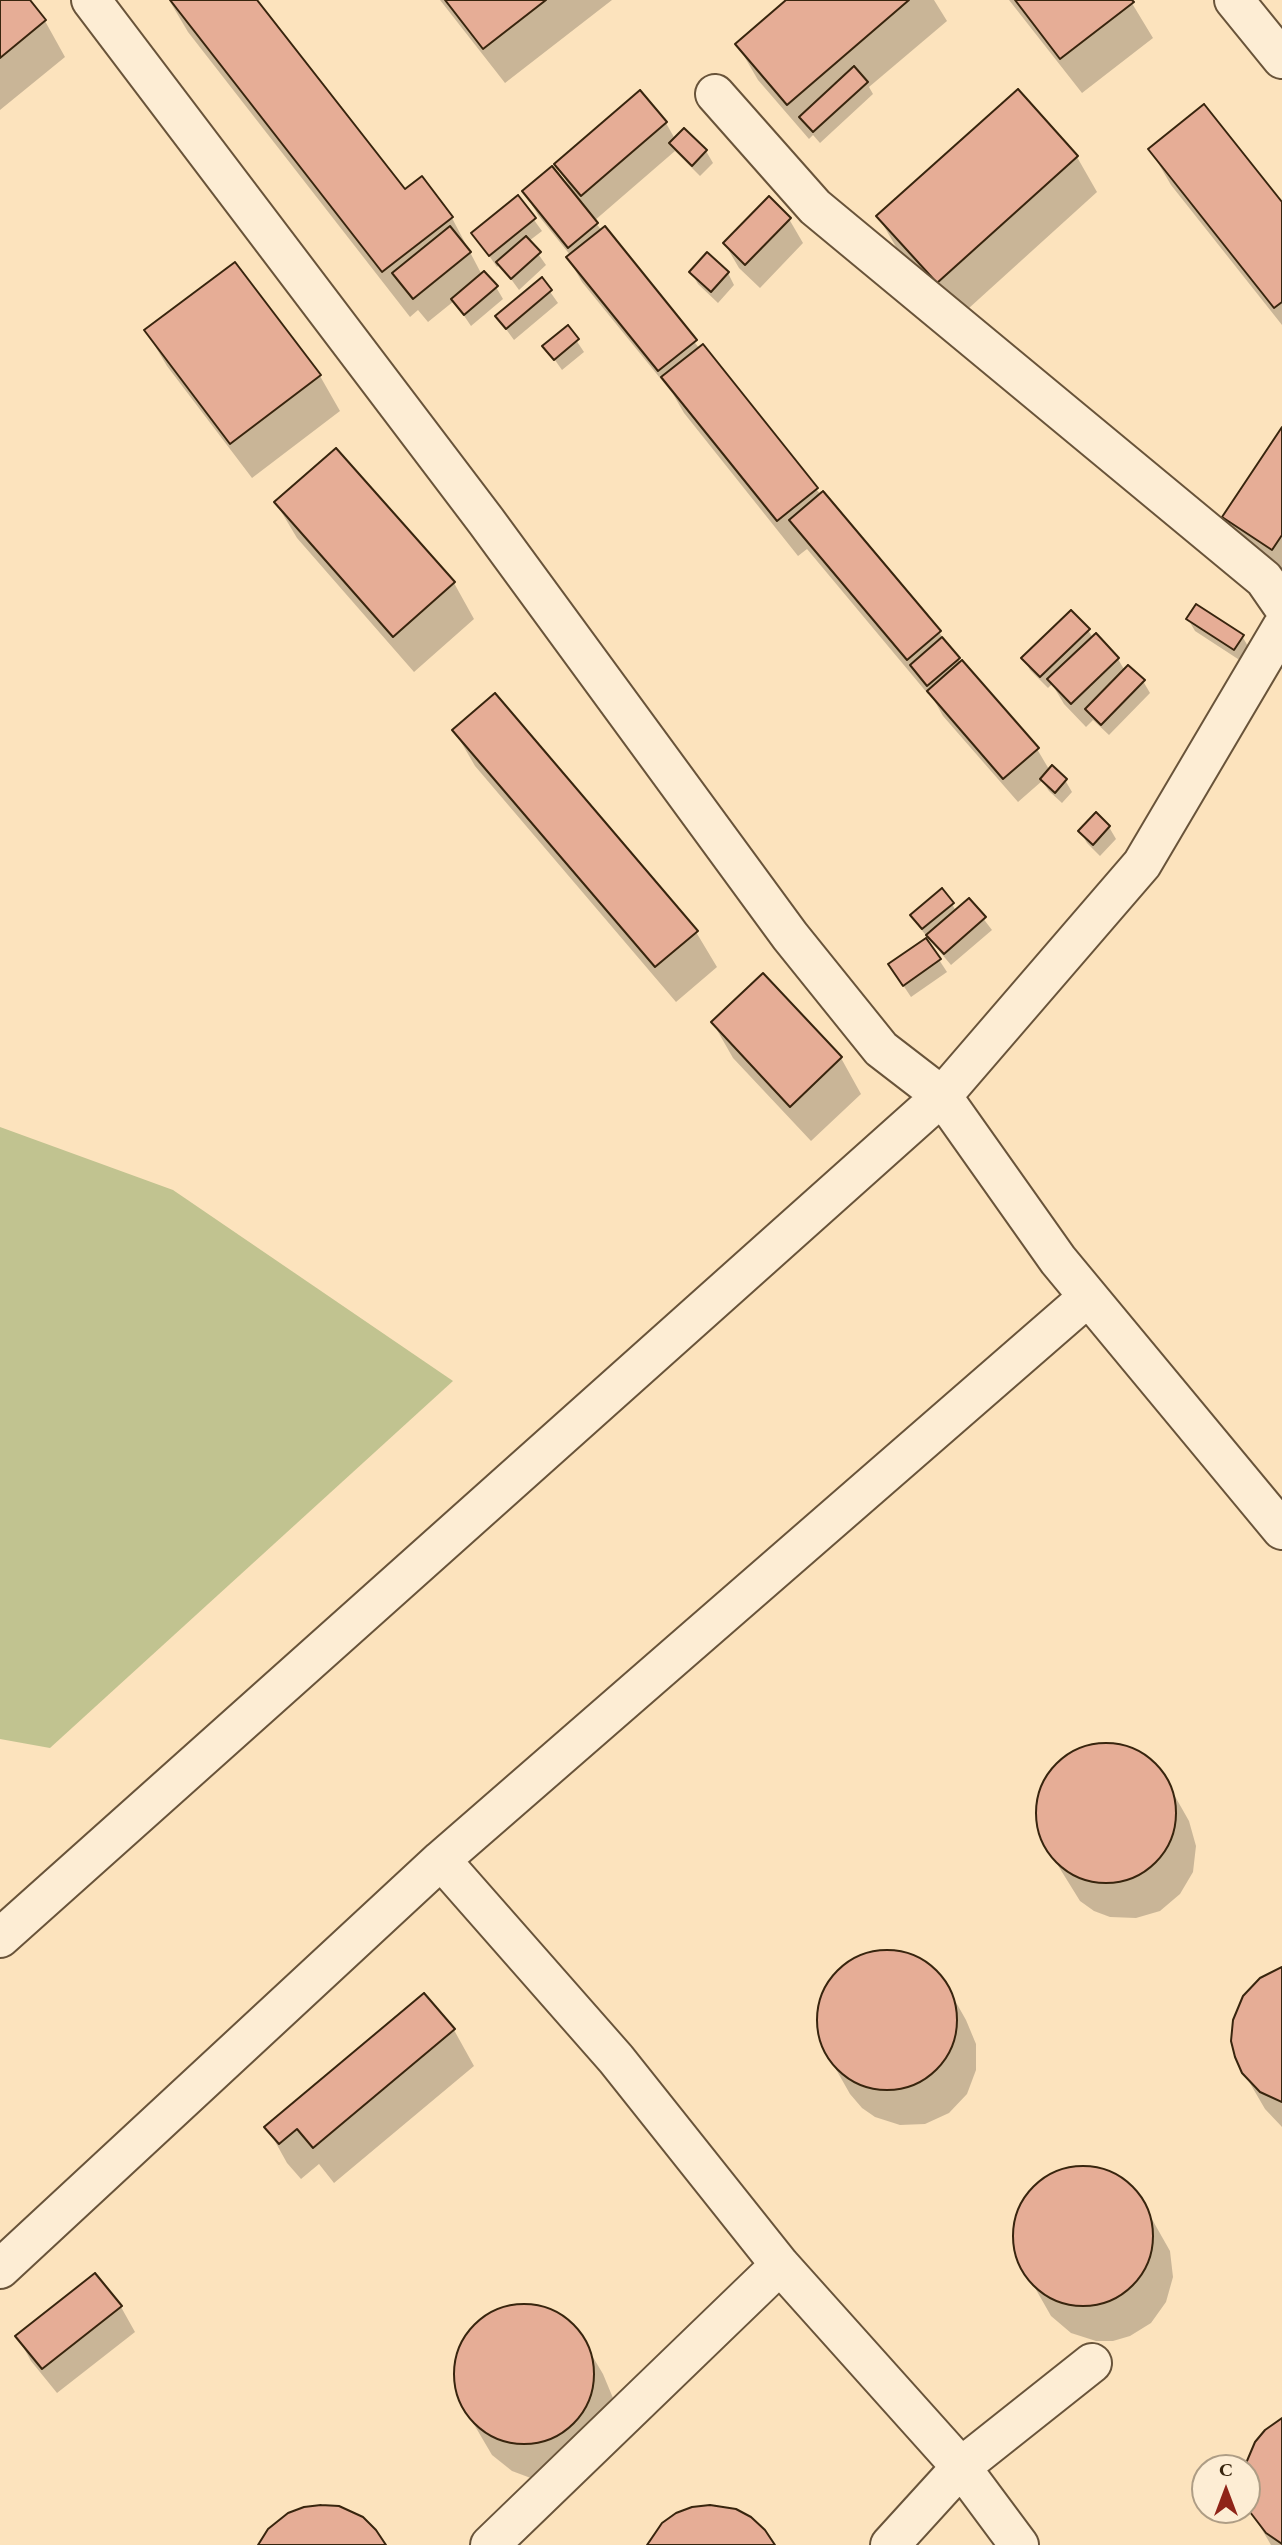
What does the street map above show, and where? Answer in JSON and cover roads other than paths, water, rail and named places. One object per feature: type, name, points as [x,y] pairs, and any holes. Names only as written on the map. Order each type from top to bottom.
[{"type":"lane","points":[[91,0],[486,521],[790,936],[881,1049],[942,1096],[1058,1259],[1282,1530]]},
{"type":"lane","points":[[1234,0],[1282,58]]},
{"type":"lane","points":[[715,94],[815,207],[1264,579],[1282,605]]},
{"type":"lane","points":[[0,1938],[942,1096],[1142,864],[1282,627]]},
{"type":"lane","points":[[0,2269],[440,1860],[1088,1297]]},
{"type":"lane","points":[[440,1860],[616,2059],[780,2265],[961,2467],[1019,2545]]},
{"type":"lane","points":[[490,2545],[780,2265]]},
{"type":"lane","points":[[890,2545],[961,2467],[1092,2363]]}]
